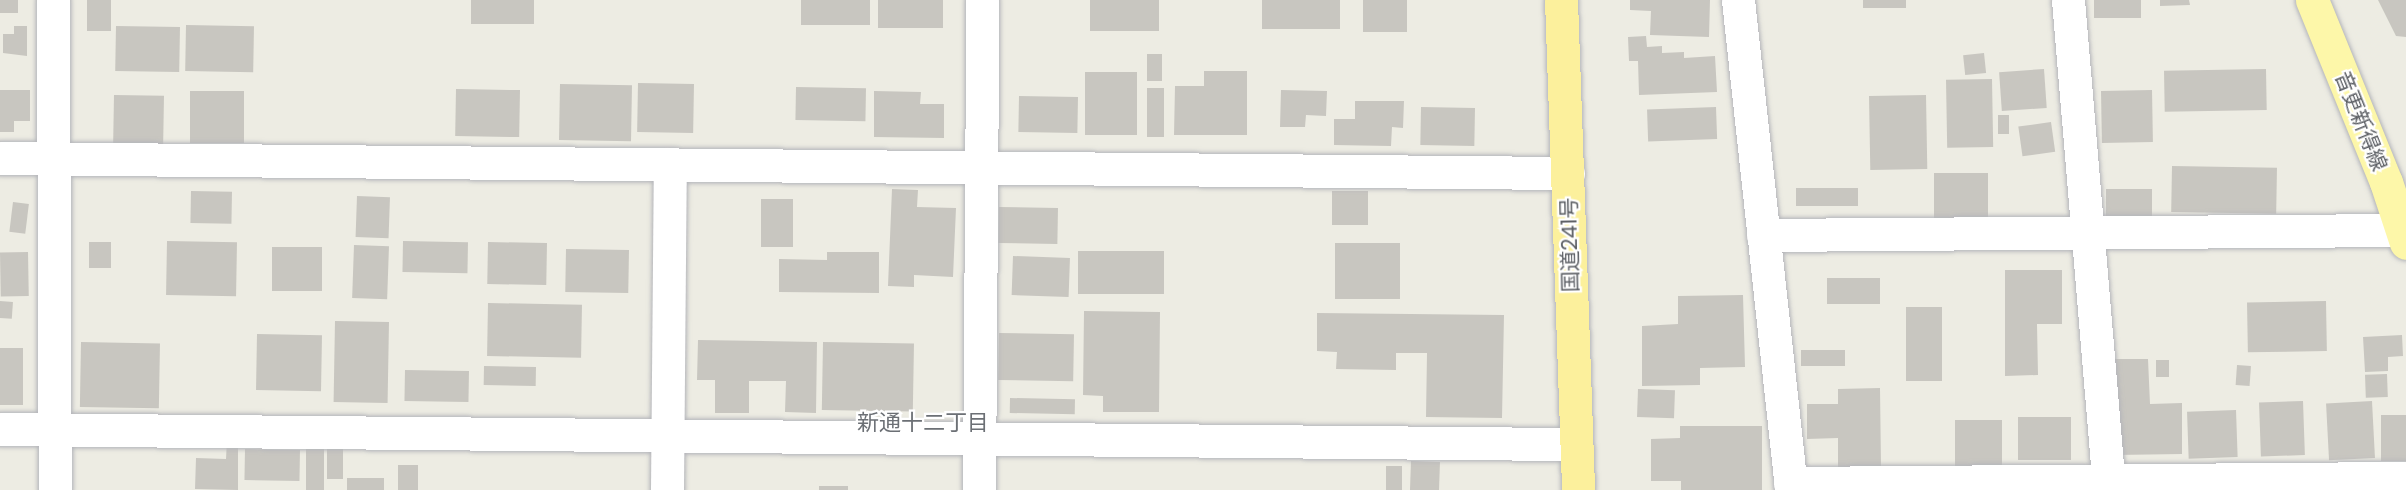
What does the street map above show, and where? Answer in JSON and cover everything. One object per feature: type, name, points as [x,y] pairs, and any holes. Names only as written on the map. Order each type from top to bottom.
[{"type":"highway","name":"国道241号","points":[[1561,0],[1578,490]]},
{"type":"main road","name":"音更新得線","points":[[2312,0],[2396,182],[2403,236]]},
{"type":"street","points":[[53,0],[55,490]]},
{"type":"street","points":[[979,490],[982,0]]},
{"type":"street","points":[[1738,0],[1790,486],[2108,485],[2406,478]]},
{"type":"street","points":[[2068,0],[2108,485]]},
{"type":"street","points":[[0,158],[1568,173]]},
{"type":"street","points":[[667,490],[670,164]]},
{"type":"street","points":[[1763,235],[2088,232],[2403,236]]},
{"type":"street","points":[[0,429],[1575,444]]},
{"type":"building","points":[[0,0],[18,0],[18,13],[0,13]]},
{"type":"building","points":[[87,0],[111,0],[111,31],[87,31]]},
{"type":"building","points":[[471,0],[534,0],[534,24],[471,24]]},
{"type":"building","points":[[801,0],[870,0],[870,25],[801,25]]},
{"type":"building","points":[[878,0],[943,0],[943,28],[878,28]]},
{"type":"building","points":[[1090,0],[1159,0],[1159,31],[1090,31]]},
{"type":"building","points":[[1262,0],[1340,0],[1340,29],[1262,29]]},
{"type":"building","points":[[1363,0],[1407,0],[1407,32],[1363,32]]},
{"type":"building","points":[[1630,0],[1710,0],[1709,37],[1650,35],[1651,11],[1630,10]]},
{"type":"building","points":[[1863,0],[1906,0],[1906,8],[1863,8]]},
{"type":"building","points":[[2094,0],[2141,0],[2141,18],[2094,18]]},
{"type":"building","points":[[2160,0],[2189,0],[2190,5],[2160,6]]},
{"type":"building","points":[[2378,0],[2406,0],[2406,37],[2396,36]]},
{"type":"building","points":[[186,25],[254,26],[253,72],[185,71]]},
{"type":"building","points":[[14,26],[27,26],[27,56],[3,53],[3,34],[14,34]]},
{"type":"building","points":[[116,26],[180,27],[179,72],[115,71]]},
{"type":"building","points":[[1646,36],[1647,47],[1662,46],[1662,53],[1684,52],[1684,58],[1715,56],[1717,92],[1639,95],[1638,61],[1629,61],[1628,37]]},
{"type":"building","points":[[1984,53],[1986,73],[1965,75],[1963,55]]},
{"type":"building","points":[[1147,54],[1162,54],[1162,81],[1147,81]]},
{"type":"building","points":[[2044,69],[2047,108],[2002,111],[1999,72]]},
{"type":"building","points":[[2266,69],[2267,110],[2165,112],[2164,71]]},
{"type":"building","points":[[1204,71],[1247,71],[1247,135],[1174,135],[1175,86],[1204,86]]},
{"type":"building","points":[[1085,72],[1137,72],[1137,135],[1085,135]]},
{"type":"building","points":[[1992,79],[1993,147],[1947,148],[1946,80]]},
{"type":"building","points":[[638,83],[694,84],[693,133],[637,132]]},
{"type":"building","points":[[560,84],[632,85],[631,141],[559,140]]},
{"type":"building","points":[[796,87],[866,88],[865,121],[795,120]]},
{"type":"building","points":[[1147,88],[1164,88],[1164,137],[1147,137]]},
{"type":"building","points":[[456,89],[520,90],[519,137],[455,136]]},
{"type":"building","points":[[0,90],[30,90],[30,121],[14,121],[14,132],[0,132]]},
{"type":"building","points":[[1281,90],[1327,91],[1326,116],[1306,115],[1305,127],[1280,127]]},
{"type":"building","points":[[2152,90],[2153,142],[2102,143],[2101,91]]},
{"type":"building","points":[[190,91],[244,91],[244,143],[190,143]]},
{"type":"building","points":[[874,91],[921,92],[920,104],[944,104],[944,138],[874,137]]},
{"type":"building","points":[[114,95],[164,96],[163,146],[113,145]]},
{"type":"building","points":[[1926,95],[1927,169],[1870,170],[1869,96]]},
{"type":"building","points":[[1019,96],[1078,97],[1077,133],[1018,132]]},
{"type":"building","points":[[1355,101],[1404,101],[1403,128],[1392,127],[1391,146],[1334,145],[1334,119],[1355,119]]},
{"type":"building","points":[[1421,107],[1475,108],[1474,146],[1420,145]]},
{"type":"building","points":[[1716,107],[1717,139],[1648,141],[1647,109]]},
{"type":"building","points":[[1998,115],[2009,115],[2009,134],[1998,134]]},
{"type":"building","points":[[2051,122],[2055,152],[2022,156],[2018,127]]},
{"type":"building","points":[[2172,166],[2277,168],[2276,214],[2171,212]]},
{"type":"building","points":[[1934,173],[1988,173],[1988,223],[1934,223]]},
{"type":"building","points":[[1796,188],[1858,188],[1858,206],[1796,206]]},
{"type":"building","points":[[892,189],[918,190],[917,207],[956,208],[953,277],[914,275],[914,287],[888,286]]},
{"type":"building","points":[[2106,189],[2152,189],[2152,219],[2106,219]]},
{"type":"building","points":[[191,191],[232,192],[231,224],[190,223]]},
{"type":"building","points":[[1332,191],[1368,191],[1368,225],[1332,225]]},
{"type":"building","points":[[357,196],[390,197],[389,238],[356,237]]},
{"type":"building","points":[[761,199],[793,199],[793,247],[761,247]]},
{"type":"building","points":[[13,202],[29,204],[25,234],[9,232]]},
{"type":"building","points":[[999,207],[1058,208],[1057,244],[998,243]]},
{"type":"building","points":[[167,241],[237,242],[236,296],[166,295]]},
{"type":"building","points":[[403,241],[468,242],[467,273],[402,272]]},
{"type":"building","points":[[89,242],[111,242],[111,268],[89,268]]},
{"type":"building","points":[[488,242],[547,243],[546,285],[487,284]]},
{"type":"building","points":[[1335,243],[1400,243],[1400,299],[1335,299]]},
{"type":"building","points":[[354,245],[389,246],[387,299],[352,298]]},
{"type":"building","points":[[272,247],[322,247],[322,291],[272,291]]},
{"type":"building","points":[[566,249],[629,250],[628,293],[565,292]]},
{"type":"building","points":[[1078,251],[1164,251],[1164,294],[1078,294]]},
{"type":"building","points":[[0,252],[28,252],[29,296],[1,296]]},
{"type":"building","points":[[827,252],[879,252],[879,293],[779,292],[779,259],[827,260]]},
{"type":"building","points":[[1013,256],[1070,258],[1069,297],[1012,295]]},
{"type":"building","points":[[2005,270],[2062,270],[2062,324],[2037,324],[2038,375],[2005,376]]},
{"type":"building","points":[[1827,278],[1880,278],[1880,304],[1827,304]]},
{"type":"building","points":[[1743,295],[1745,367],[1700,368],[1700,385],[1642,386],[1642,326],[1678,324],[1678,296]]},
{"type":"building","points":[[0,301],[13,302],[12,319],[0,318]]},
{"type":"building","points":[[2326,301],[2327,351],[2248,352],[2247,302]]},
{"type":"building","points":[[488,303],[582,305],[581,358],[487,356]]},
{"type":"building","points":[[1906,307],[1942,307],[1942,381],[1906,381]]},
{"type":"building","points":[[1084,311],[1160,312],[1159,412],[1103,412],[1103,396],[1083,395]]},
{"type":"building","points":[[1317,313],[1504,315],[1502,418],[1426,417],[1427,353],[1396,353],[1396,370],[1336,369],[1337,352],[1317,351]]},
{"type":"building","points":[[335,321],[389,322],[388,403],[334,402]]},
{"type":"building","points":[[999,333],[1074,334],[1073,381],[998,380]]},
{"type":"building","points":[[257,334],[322,335],[321,391],[256,390]]},
{"type":"building","points":[[2402,335],[2403,356],[2388,357],[2388,371],[2365,372],[2363,337]]},
{"type":"building","points":[[698,340],[817,342],[816,413],[785,412],[786,381],[749,381],[749,413],[715,413],[715,380],[697,380]]},
{"type":"building","points":[[81,342],[160,343],[159,408],[80,407]]},
{"type":"building","points":[[823,342],[914,344],[913,412],[822,410]]},
{"type":"building","points":[[0,348],[23,348],[23,405],[0,405]]},
{"type":"building","points":[[1801,350],[1845,350],[1845,366],[1801,366]]},
{"type":"building","points":[[2115,359],[2148,359],[2150,404],[2182,403],[2182,454],[2115,455]]},
{"type":"building","points":[[2156,360],[2169,360],[2169,377],[2156,377]]},
{"type":"building","points":[[2237,365],[2251,366],[2250,386],[2236,385]]},
{"type":"building","points":[[484,366],[536,367],[536,386],[484,385]]},
{"type":"building","points":[[405,370],[469,371],[468,402],[404,401]]},
{"type":"building","points":[[2387,374],[2388,397],[2366,398],[2365,375]]},
{"type":"building","points":[[1880,388],[1881,467],[1838,468],[1838,438],[1807,439],[1807,404],[1838,404],[1838,389]]},
{"type":"building","points":[[1638,389],[1675,390],[1674,418],[1637,417]]},
{"type":"building","points":[[1010,398],[1075,399],[1075,414],[1010,413]]},
{"type":"building","points":[[2303,401],[2305,455],[2261,457],[2259,403]]},
{"type":"building","points":[[2372,401],[2375,458],[2329,460],[2326,403]]},
{"type":"building","points":[[2236,410],[2238,457],[2189,459],[2187,412]]},
{"type":"building","points":[[2381,415],[2406,415],[2406,461],[2381,461]]},
{"type":"building","points":[[2018,417],[2071,417],[2071,460],[2018,460]]},
{"type":"building","points":[[1955,420],[2002,420],[2002,470],[1955,470]]},
{"type":"building","points":[[1680,426],[1762,426],[1762,490],[1681,490],[1681,481],[1651,481],[1651,439],[1680,438]]},
{"type":"building","points":[[227,439],[238,439],[238,490],[195,489],[196,458],[226,459]]},
{"type":"building","points":[[306,448],[324,448],[324,490],[306,490]]},
{"type":"building","points":[[327,448],[343,448],[343,479],[327,479]]},
{"type":"building","points":[[245,449],[300,450],[299,481],[244,480]]},
{"type":"building","points":[[1411,461],[1440,462],[1439,490],[1410,490]]},
{"type":"building","points":[[398,465],[418,465],[418,490],[398,490]]},
{"type":"building","points":[[1386,466],[1402,466],[1402,490],[1386,490]]},
{"type":"building","points":[[347,478],[384,478],[384,490],[347,490]]},
{"type":"building","points":[[819,486],[848,486],[848,490],[819,490]]},
{"type":"district","name":"新通十二丁目","points":[[923,423]]}]
